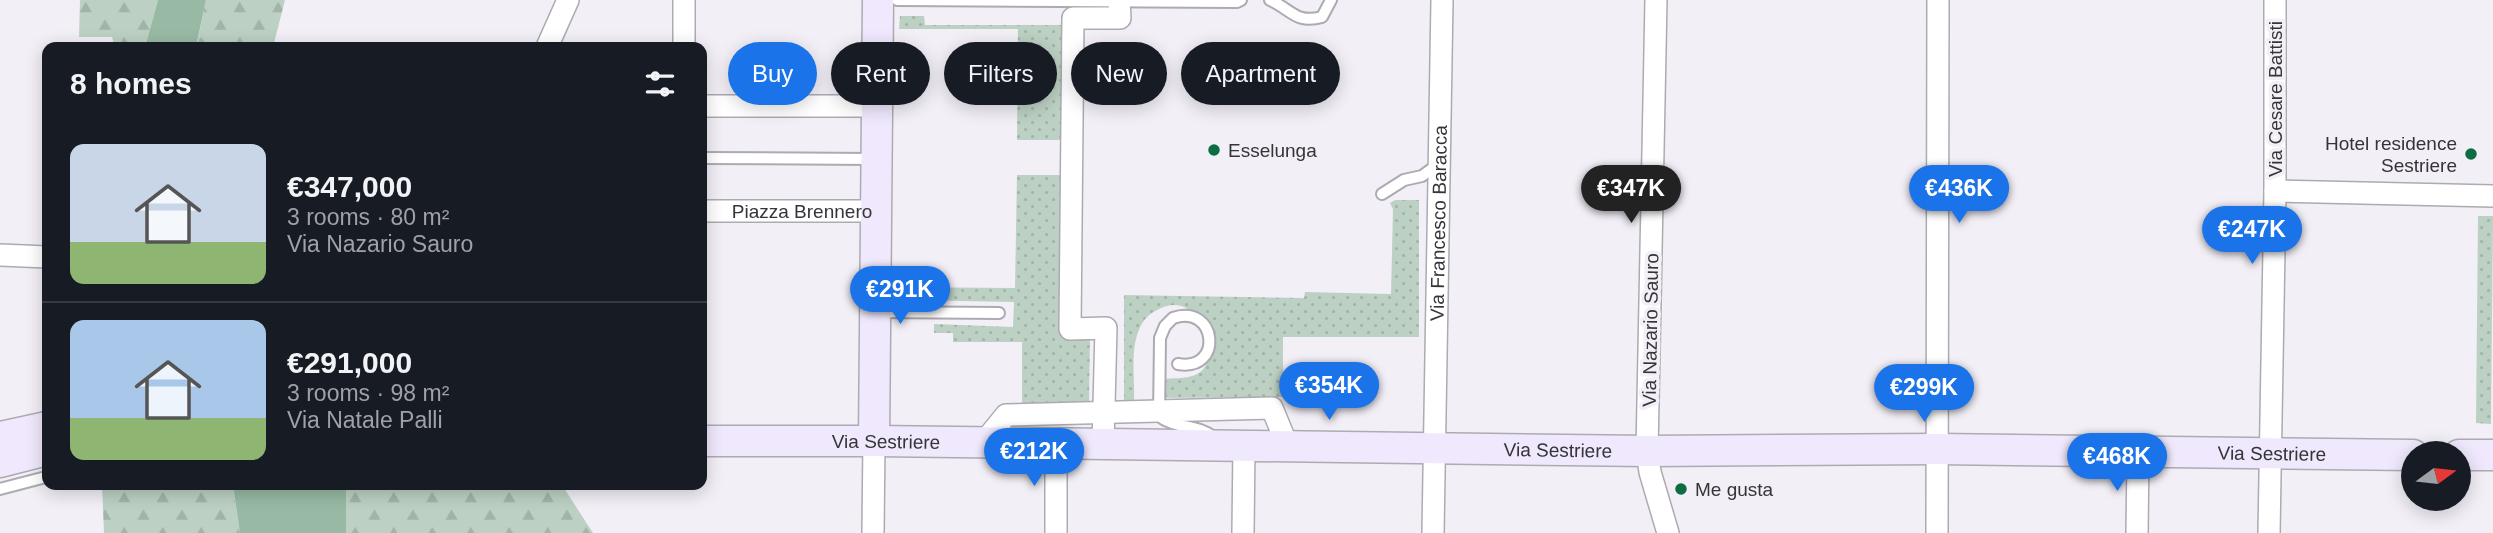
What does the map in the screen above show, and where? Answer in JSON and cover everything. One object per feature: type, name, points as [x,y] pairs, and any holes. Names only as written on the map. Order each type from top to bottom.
[{"type":"main road","name":"Piazza Brennero","points":[[876,211],[878,0]]},
{"type":"main road","points":[[874,441],[876,211]]},
{"type":"main road","points":[[0,437],[42,454]]},
{"type":"main road","name":"Via Sestriere","points":[[707,441],[1647,451],[1937,449],[2401,455]]},
{"type":"main road","points":[[2471,455],[2493,455]]},
{"type":"main road","points":[[0,462],[42,457]]},
{"type":"street","points":[[549,42],[568,0]]},
{"type":"street","points":[[684,0],[684,42]]},
{"type":"street","name":"Via Francesco Baracca","points":[[1433,533],[1442,0]]},
{"type":"street","name":"Via Nazario Sauro","points":[[1656,0],[1647,451],[1650,472],[1668,533]]},
{"type":"street","points":[[1937,533],[1938,0]]},
{"type":"street","name":"Via Cesare Battisti","points":[[2269,533],[2275,191],[2275,0]]},
{"type":"street","points":[[1103,444],[1106,328],[1070,329],[1073,18],[1120,18],[1119,1]]},
{"type":"street","points":[[707,106],[876,107]]},
{"type":"street","points":[[2275,191],[2493,196]]},
{"type":"street","name":"Piazza Brennero","points":[[707,211],[876,211]]},
{"type":"street","points":[[0,255],[42,257]]},
{"type":"street","points":[[984,443],[1006,415],[1272,408],[1289,447]]},
{"type":"street","points":[[873,533],[874,441]]},
{"type":"street","points":[[1056,444],[1056,533]]},
{"type":"street","points":[[1233,446],[1243,533]]},
{"type":"street","points":[[2137,533],[2138,453]]},
{"type":"lane","points":[[897,0],[1241,0]]},
{"type":"lane","points":[[1270,0],[1295,17],[1308,21],[1322,17],[1331,0]]},
{"type":"lane","points":[[707,158],[876,159]]},
{"type":"lane","points":[[1382,194],[1404,180],[1422,176],[1440,163]]},
{"type":"lane","points":[[875,312],[999,313]]},
{"type":"lane","points":[[1178,365],[1199,362],[1210,345],[1207,329],[1203,323],[1191,316],[1173,318],[1161,332],[1159,416],[1168,423],[1206,431],[1233,446]]},
{"type":"lane","points":[[0,489],[42,459]]},
{"type":"green space","points":[[80,0],[158,0],[146,42],[114,42],[112,37],[79,37]]},
{"type":"green space","points":[[206,0],[285,0],[274,42],[197,42]]},
{"type":"green space","points":[[900,16],[924,16],[925,25],[1066,25],[1065,140],[1017,140],[1017,105],[1057,105],[1057,42],[1018,42],[1018,29],[899,29]]},
{"type":"green space","points":[[1017,175],[1064,175],[1064,335],[1090,336],[1089,403],[1022,403],[1022,342],[953,342],[953,333],[934,333],[934,324],[1013,327],[1014,302],[910,300],[910,293],[896,292],[894,287],[1015,288]]},
{"type":"green space","points":[[1395,200],[1419,200],[1419,337],[1283,337],[1283,397],[1163,398],[1162,379],[1195,375],[1204,368],[1209,357],[1209,344],[1198,318],[1188,309],[1176,305],[1161,308],[1147,317],[1139,330],[1134,355],[1134,400],[1124,401],[1124,295],[1304,298],[1305,292],[1391,294],[1393,209],[1390,203]]},
{"type":"green space","points":[[2478,216],[2493,216],[2491,424],[2476,423]]},
{"type":"green space","points":[[102,490],[234,490],[240,533],[104,533]]},
{"type":"green space","points":[[346,490],[565,490],[593,533],[346,533]]},
{"type":"shaded area","points":[[158,0],[206,0],[197,42],[146,42]]},
{"type":"shaded area","points":[[234,490],[346,490],[346,533],[240,533]]},
{"type":"place","name":"Esselunga","points":[[1214,150]]},
{"type":"place","name":"Hotel residence Sestriere","points":[[2471,154]]},
{"type":"place","name":"Me gusta","points":[[1681,489]]}]
